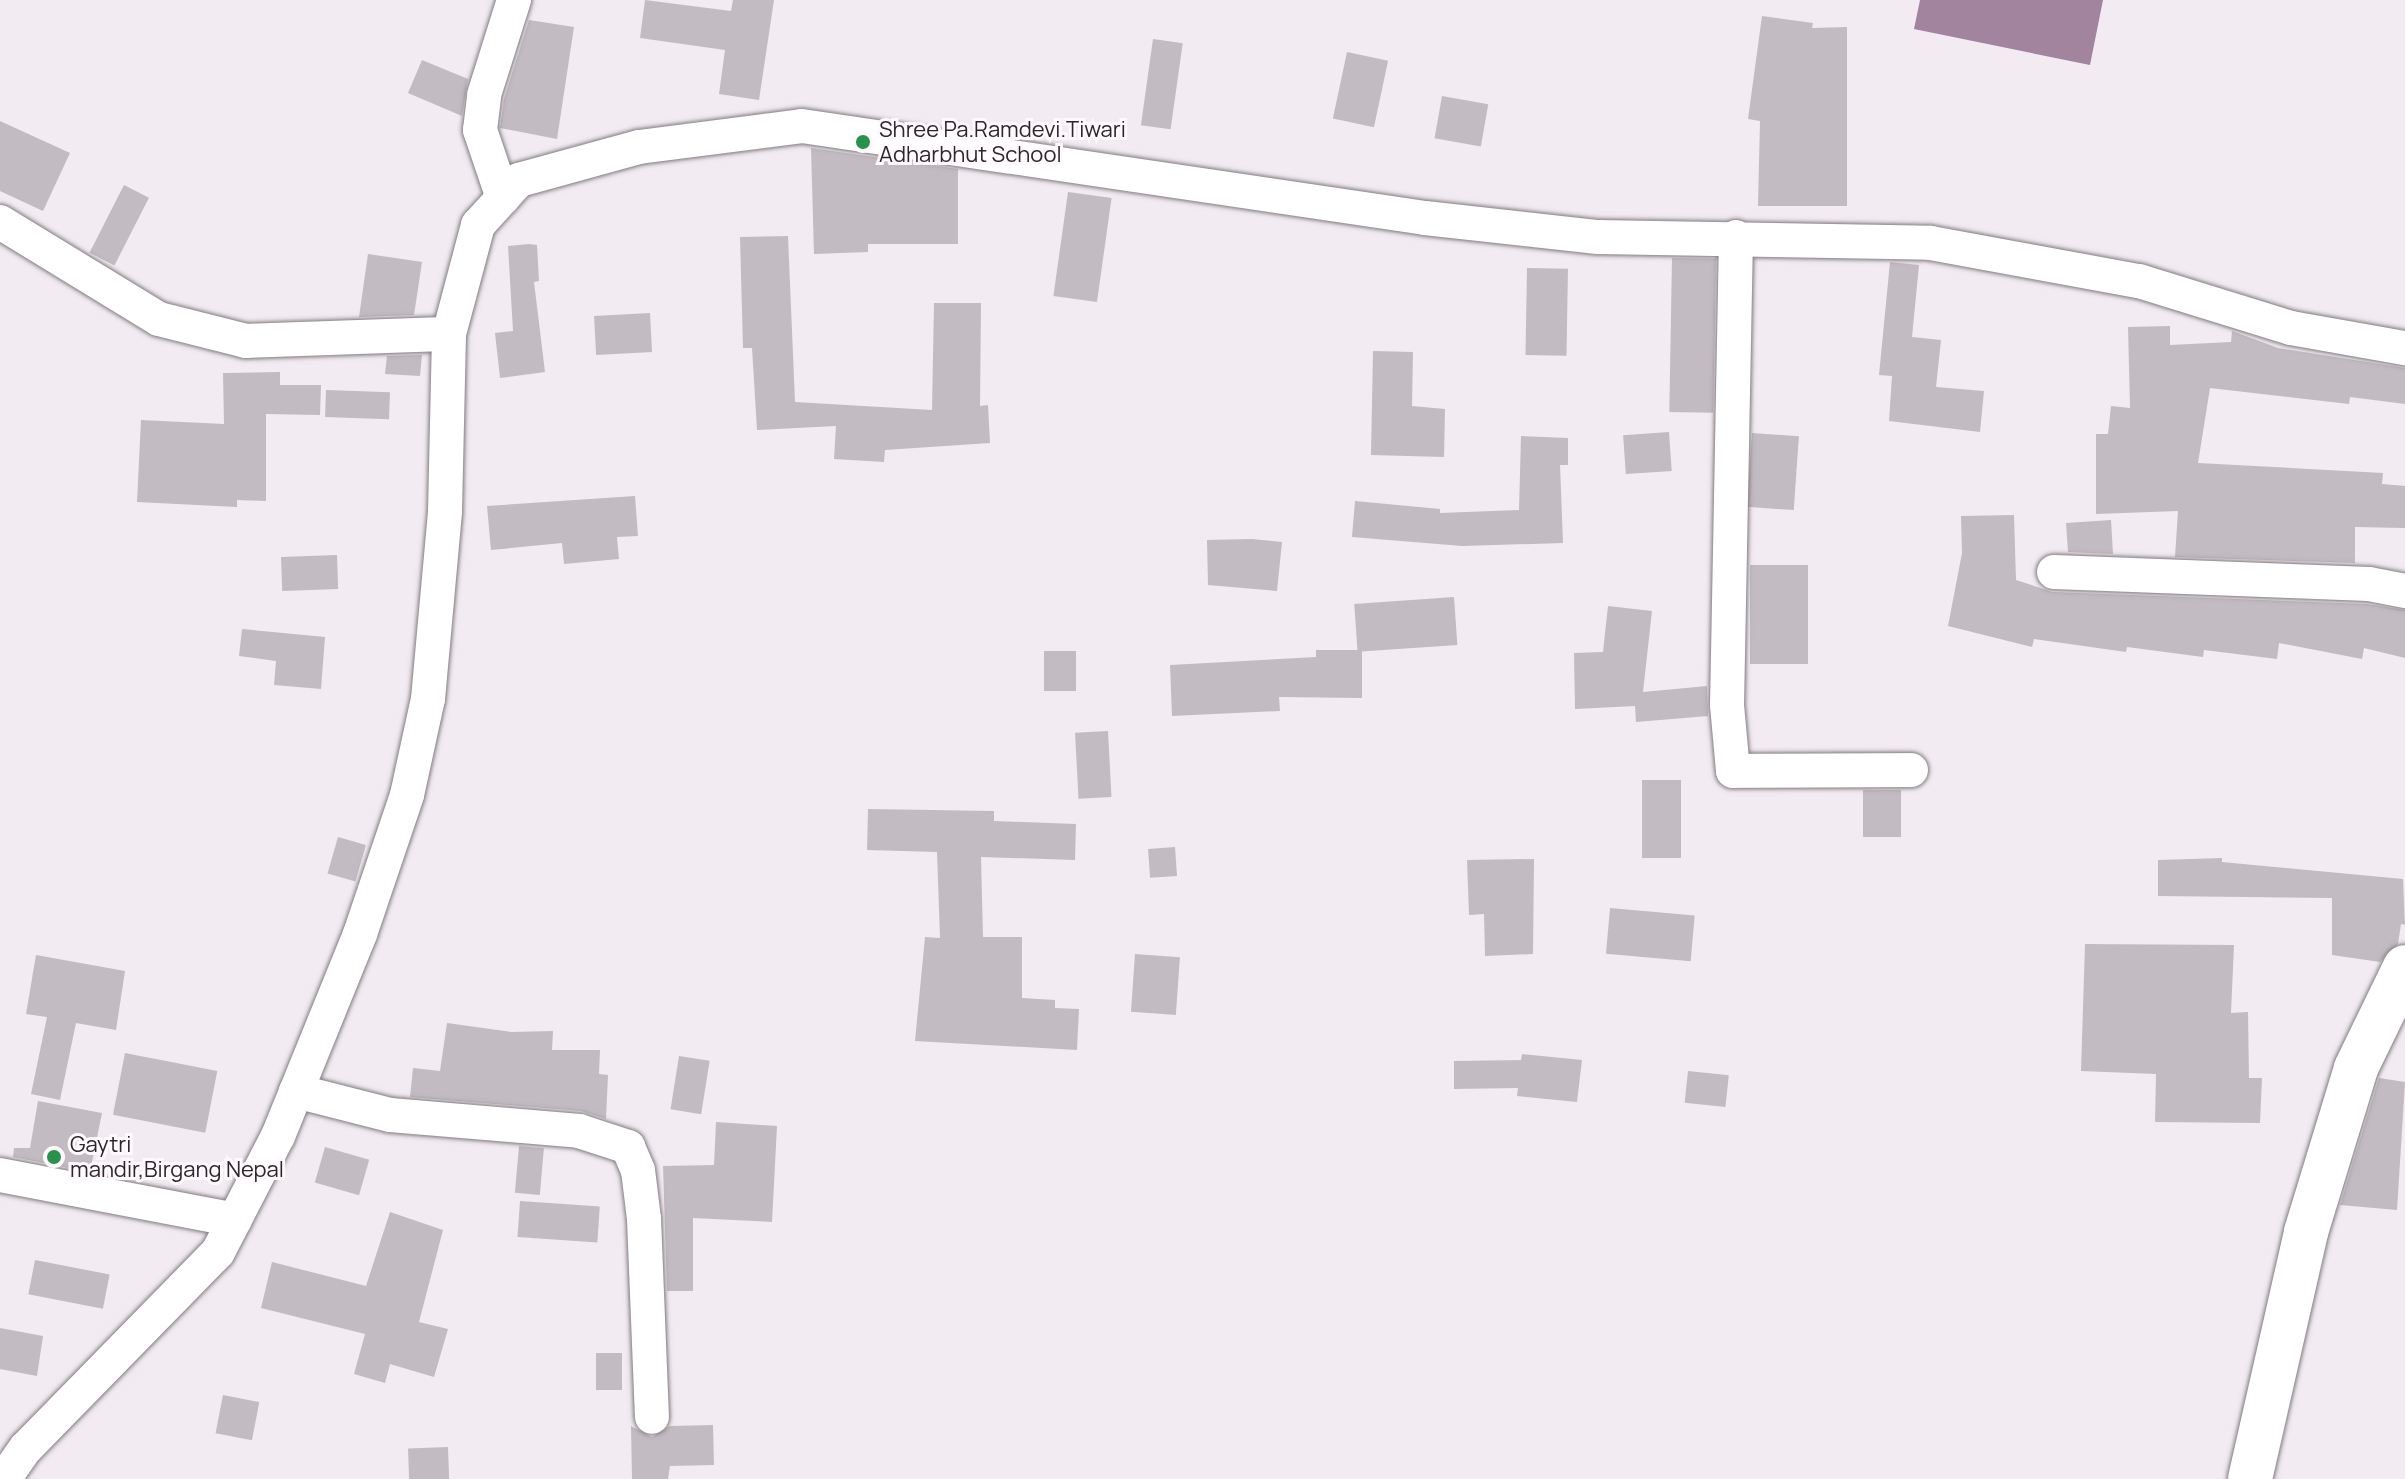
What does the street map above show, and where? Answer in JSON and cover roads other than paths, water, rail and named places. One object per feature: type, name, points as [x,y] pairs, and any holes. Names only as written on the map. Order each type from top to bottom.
[{"type":"street","points":[[503,198],[480,130],[484,95],[514,0]]},
{"type":"street","points":[[4,1479],[26,1448],[218,1252],[296,1091],[360,934],[403,808],[428,699],[445,511],[449,334],[478,225],[519,180],[639,147],[802,126],[1425,218],[1598,237],[1736,237],[1931,243],[2139,281],[2291,328],[2405,348]]},
{"type":"street","points":[[0,222],[159,319],[246,341],[449,334]]},
{"type":"street","points":[[1736,237],[1727,705],[1733,771],[1911,770]]},
{"type":"street","points":[[2054,572],[2369,584],[2405,591]]},
{"type":"street","points":[[2250,1479],[2306,1232],[2356,1068],[2405,967]]},
{"type":"street","points":[[296,1091],[390,1115],[579,1131],[628,1147],[638,1170],[644,1219],[652,1417]]},
{"type":"street","points":[[0,1175],[235,1220]]},
{"type":"place","name":"Shree Pa.Ramdevi.Tiwari Adharbhut School","points":[[863,142]]},
{"type":"place","name":"Gaytri mandir,Birgang Nepal","points":[[54,1157]]}]
